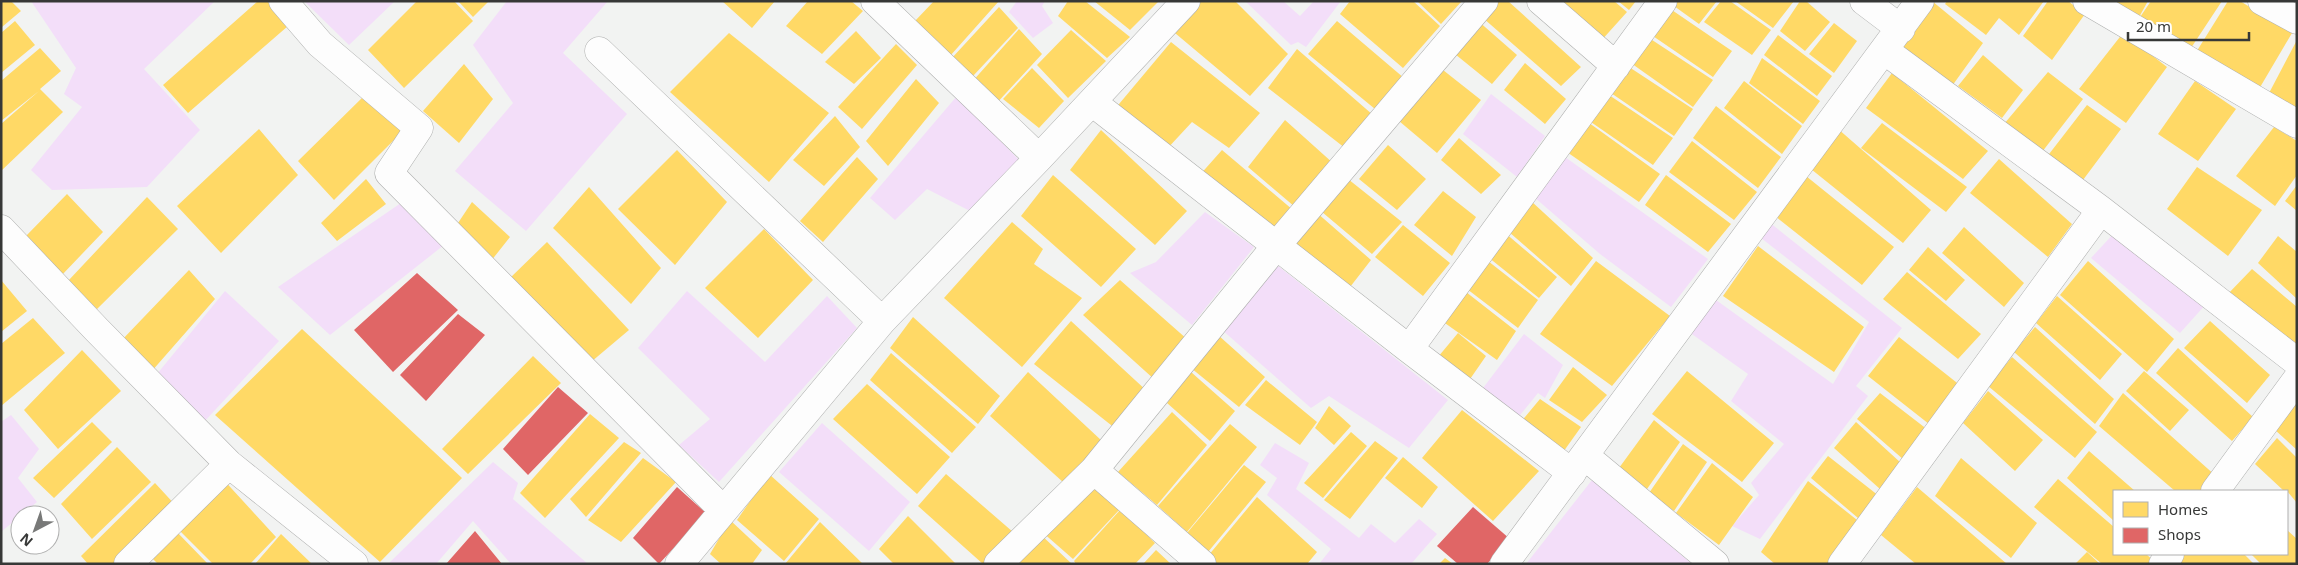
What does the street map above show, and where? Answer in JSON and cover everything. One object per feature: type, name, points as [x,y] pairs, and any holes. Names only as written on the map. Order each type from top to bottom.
[{"type":"street","points":[[283,1],[320,44],[419,128],[389,173],[723,510]]},
{"type":"street","points":[[875,1],[1039,158]]},
{"type":"street","points":[[679,564],[882,321],[1039,158],[1186,1]]},
{"type":"street","points":[[998,564],[1094,470],[1276,246],[1484,1]]},
{"type":"street","points":[[1541,1],[1616,66]]},
{"type":"street","points":[[1409,349],[1663,1]]},
{"type":"street","points":[[1864,1],[1900,29]]},
{"type":"street","points":[[1504,564],[1920,1]]},
{"type":"street","points":[[2087,1],[2297,124]]},
{"type":"street","points":[[2262,1],[2297,20]]},
{"type":"street","points":[[1884,50],[2101,210],[2297,362]]},
{"type":"street","points":[[599,51],[882,321]]},
{"type":"street","points":[[1092,102],[1409,349],[1579,464],[1715,564]]},
{"type":"street","points":[[1842,564],[2101,210]]},
{"type":"street","points":[[1,229],[96,330],[229,464],[354,564]]},
{"type":"street","points":[[2216,490],[2297,379]]},
{"type":"street","points":[[128,564],[229,464]]},
{"type":"street","points":[[1094,470],[1202,564]]},
{"type":"shaded area","points":[[31,1],[215,1],[144,69],[200,130],[147,187],[52,190],[31,170],[82,107],[64,94],[76,68]]},
{"type":"shaded area","points":[[304,1],[395,1],[349,45]]},
{"type":"shaded area","points":[[507,1],[608,1],[563,53],[627,114],[526,231],[455,171],[513,103],[473,45]]},
{"type":"shaded area","points":[[1017,1],[1045,1],[1042,6],[1053,23],[1033,38],[1009,12]]},
{"type":"shaded area","points":[[1245,1],[1283,1],[1300,16],[1314,1],[1341,1],[1306,47],[1298,42],[1291,45]]},
{"type":"shaded area","points":[[1491,94],[1545,136],[1517,177],[1463,134]]},
{"type":"shaded area","points":[[957,96],[1020,161],[972,212],[927,189],[895,220],[870,198]]},
{"type":"shaded area","points":[[1565,157],[1708,259],[1671,307],[1600,254],[1534,197]]},
{"type":"shaded area","points":[[401,203],[444,245],[330,335],[278,287]]},
{"type":"shaded area","points":[[1205,212],[1254,247],[1192,325],[1130,273],[1156,262]]},
{"type":"shaded area","points":[[1769,222],[1902,328],[1856,386],[1868,396],[1760,539],[1732,526],[1759,495],[1751,483],[1784,444],[1731,401],[1748,374],[1689,332],[1716,300],[1833,384],[1869,322],[1761,238]]},
{"type":"shaded area","points":[[2117,230],[2207,303],[2180,333],[2091,258]]},
{"type":"shaded area","points":[[1273,262],[1448,400],[1409,448],[1329,396],[1311,408],[1221,329]]},
{"type":"shaded area","points":[[225,291],[279,341],[204,422],[157,374]]},
{"type":"shaded area","points":[[687,291],[765,362],[827,296],[857,328],[719,482],[679,445],[710,419],[638,348]]},
{"type":"shaded area","points":[[1524,334],[1563,365],[1545,398],[1538,393],[1516,420],[1480,392]]},
{"type":"shaded area","points":[[11,415],[39,449],[18,478],[37,502],[33,505],[10,505],[10,524],[1,532],[1,422]]},
{"type":"shaded area","points":[[822,423],[910,502],[869,551],[779,472]]},
{"type":"shaded area","points":[[1275,443],[1309,463],[1296,489],[1359,538],[1371,524],[1395,543],[1419,519],[1437,534],[1411,564],[1319,564],[1331,549],[1267,495],[1277,478],[1260,465]]},
{"type":"shaded area","points":[[493,462],[518,483],[513,499],[588,564],[511,564],[473,521],[436,564],[388,564]]},
{"type":"shaded area","points":[[1592,480],[1692,564],[1526,564]]},
{"type":"building: Homes","points":[[1,1],[11,1],[21,11],[2,27]]},
{"type":"building: Homes","points":[[258,1],[267,1],[288,26],[188,113],[163,85]]},
{"type":"building: Homes","points":[[417,1],[454,1],[473,21],[404,88],[368,50]]},
{"type":"building: Homes","points":[[458,1],[489,1],[473,17]]},
{"type":"building: Homes","points":[[722,1],[775,1],[752,28]]},
{"type":"building: Homes","points":[[808,1],[851,1],[863,11],[822,54],[786,26]]},
{"type":"building: Homes","points":[[934,1],[999,1],[950,56],[915,21]]},
{"type":"building: Homes","points":[[1068,1],[1085,1],[1130,37],[1107,58],[1058,16]]},
{"type":"building: Homes","points":[[1094,1],[1159,1],[1130,30]]},
{"type":"building: Homes","points":[[1196,1],[1235,1],[1288,54],[1250,96],[1169,28]]},
{"type":"building: Homes","points":[[1350,1],[1413,1],[1440,26],[1403,68],[1340,14]]},
{"type":"building: Homes","points":[[1417,1],[1462,1],[1441,24]]},
{"type":"building: Homes","points":[[1498,1],[1508,1],[1581,67],[1561,86],[1483,18]]},
{"type":"building: Homes","points":[[1551,1],[1614,1],[1627,12],[1600,42]]},
{"type":"building: Homes","points":[[1618,1],[1636,1],[1629,10]]},
{"type":"building: Homes","points":[[1667,1],[1717,1],[1699,24]]},
{"type":"building: Homes","points":[[1721,1],[1730,1],[1771,30],[1752,55],[1704,22]]},
{"type":"building: Homes","points":[[1735,1],[1794,1],[1773,28]]},
{"type":"building: Homes","points":[[1800,1],[1806,1],[1830,22],[1805,51],[1780,31]]},
{"type":"building: Homes","points":[[1932,1],[1983,43],[1952,86],[1897,45]]},
{"type":"building: Homes","points":[[1947,1],[2044,1],[2019,35],[1999,18],[1986,35],[1945,4]]},
{"type":"building: Homes","points":[[2048,1],[2068,1],[2085,14],[2052,60],[2023,36]]},
{"type":"building: Homes","points":[[2107,1],[2148,1],[2138,19]]},
{"type":"building: Homes","points":[[2151,1],[2222,1],[2191,48],[2138,20]]},
{"type":"building: Homes","points":[[2228,1],[2240,1],[2292,33],[2259,89],[2195,54]]},
{"type":"building: Homes","points":[[1666,6],[1732,51],[1713,77],[1647,32]]},
{"type":"building: Homes","points":[[999,7],[1018,28],[973,76],[951,59]]},
{"type":"building: Homes","points":[[1477,20],[1517,55],[1492,84],[1450,50]]},
{"type":"building: Homes","points":[[15,21],[35,45],[1,73],[1,33]]},
{"type":"building: Homes","points":[[1337,21],[1404,78],[1375,109],[1308,54]]},
{"type":"building: Homes","points":[[1834,23],[1857,41],[1834,73],[1809,54]]},
{"type":"building: Homes","points":[[1019,29],[1042,54],[995,105],[971,83]]},
{"type":"building: Homes","points":[[1071,30],[1106,61],[1068,98],[1037,65]]},
{"type":"building: Homes","points":[[856,31],[881,58],[854,84],[825,62]]},
{"type":"building: Homes","points":[[729,33],[829,113],[769,182],[670,92]]},
{"type":"building: Homes","points":[[2123,33],[2167,67],[2126,123],[2079,89]]},
{"type":"building: Homes","points":[[1778,35],[1832,76],[1817,96],[1764,55]]},
{"type":"building: Homes","points":[[1646,36],[1713,80],[1693,107],[1628,61]]},
{"type":"building: Homes","points":[[2297,40],[2297,110],[2268,95]]},
{"type":"building: Homes","points":[[1171,42],[1260,113],[1229,148],[1192,122],[1166,150],[1114,110]]},
{"type":"building: Homes","points":[[896,44],[917,65],[862,129],[838,107]]},
{"type":"building: Homes","points":[[40,48],[61,71],[40,89],[63,112],[1,171],[1,124],[39,91],[1,121],[1,81]]},
{"type":"building: Homes","points":[[1297,49],[1373,115],[1345,148],[1268,88]]},
{"type":"building: Homes","points":[[1983,55],[2023,90],[2002,118],[1958,86]]},
{"type":"building: Homes","points":[[1762,58],[1820,101],[1803,124],[1749,83]]},
{"type":"building: Homes","points":[[1525,63],[1566,99],[1545,124],[1504,90]]},
{"type":"building: Homes","points":[[464,64],[493,99],[459,143],[423,111]]},
{"type":"building: Homes","points":[[1626,65],[1693,109],[1674,136],[1608,91]]},
{"type":"building: Homes","points":[[1032,68],[1064,101],[1039,128],[1003,99]]},
{"type":"building: Homes","points":[[1443,70],[1481,100],[1437,153],[1399,121]]},
{"type":"building: Homes","points":[[2048,72],[2083,99],[2042,152],[2004,124]]},
{"type":"building: Homes","points":[[1892,73],[1988,151],[1963,179],[1866,108]]},
{"type":"building: Homes","points":[[916,79],[939,103],[888,166],[866,141]]},
{"type":"building: Homes","points":[[1744,81],[1802,126],[1782,154],[1724,108]]},
{"type":"building: Homes","points":[[2195,81],[2236,109],[2198,161],[2158,134]]},
{"type":"building: Homes","points":[[1606,93],[1673,138],[1653,165],[1588,120]]},
{"type":"building: Homes","points":[[366,94],[402,132],[334,200],[298,161]]},
{"type":"building: Homes","points":[[2087,105],[2121,129],[2080,184],[2046,158]]},
{"type":"building: Homes","points":[[1716,106],[1781,157],[1758,188],[1693,138]]},
{"type":"building: Homes","points":[[835,116],[860,147],[824,186],[793,160]]},
{"type":"building: Homes","points":[[1285,120],[1334,164],[1295,207],[1248,167]]},
{"type":"building: Homes","points":[[1585,120],[1660,174],[1639,202],[1564,150]]},
{"type":"building: Homes","points":[[1882,123],[1967,187],[1946,212],[1861,148]]},
{"type":"building: Homes","points":[[2274,127],[2297,141],[2297,175],[2275,206],[2236,176]]},
{"type":"building: Homes","points":[[1837,128],[1931,210],[1903,243],[1806,165]]},
{"type":"building: Homes","points":[[259,129],[298,175],[221,253],[177,206]]},
{"type":"building: Homes","points":[[1101,130],[1187,211],[1155,245],[1070,170]]},
{"type":"building: Homes","points":[[1459,138],[1501,175],[1481,194],[1441,160]]},
{"type":"building: Homes","points":[[1692,141],[1757,192],[1734,220],[1669,172]]},
{"type":"building: Homes","points":[[1388,145],[1426,179],[1397,210],[1359,179]]},
{"type":"building: Homes","points":[[677,150],[727,202],[675,265],[618,209]]},
{"type":"building: Homes","points":[[1222,150],[1293,210],[1269,234],[1198,177]]},
{"type":"building: Homes","points":[[857,157],[878,179],[823,242],[800,221]]},
{"type":"building: Homes","points":[[1999,159],[2072,224],[2048,257],[1970,193]]},
{"type":"building: Homes","points":[[2197,167],[2262,210],[2228,256],[2167,209]]},
{"type":"building: Homes","points":[[1053,175],[1136,249],[1101,287],[1021,216]]},
{"type":"building: Homes","points":[[1666,175],[1731,224],[1708,252],[1645,205]]},
{"type":"building: Homes","points":[[1806,176],[1894,247],[1862,285],[1775,216]]},
{"type":"building: Homes","points":[[366,179],[386,204],[337,241],[321,223]]},
{"type":"building: Homes","points":[[1348,179],[1402,222],[1372,254],[1322,212]]},
{"type":"building: Homes","points":[[2297,185],[2297,211],[2285,201]]},
{"type":"building: Homes","points":[[589,187],[661,268],[631,304],[553,228]]},
{"type":"building: Homes","points":[[1443,191],[1476,217],[1452,256],[1414,225]]},
{"type":"building: Homes","points":[[67,194],[103,232],[61,276],[26,236]]},
{"type":"building: Homes","points":[[147,197],[178,229],[97,309],[68,281]]},
{"type":"building: Homes","points":[[1531,201],[1593,258],[1571,286],[1509,232]]},
{"type":"building: Homes","points":[[472,202],[510,237],[491,261],[454,229]]},
{"type":"building: Homes","points":[[1316,212],[1371,260],[1347,291],[1289,245]]},
{"type":"building: Homes","points":[[1012,222],[1043,249],[1034,264],[1082,298],[1022,367],[944,298]]},
{"type":"building: Homes","points":[[1403,225],[1450,263],[1423,296],[1375,257]]},
{"type":"building: Homes","points":[[1964,227],[2024,283],[2004,307],[1942,253]]},
{"type":"building: Homes","points":[[764,229],[813,280],[758,338],[705,288]]},
{"type":"building: Homes","points":[[1504,232],[1557,277],[1539,298],[1488,257]]},
{"type":"building: Homes","points":[[2278,236],[2297,252],[2297,299],[2258,263]]},
{"type":"building: Homes","points":[[547,242],[629,330],[591,362],[507,281]]},
{"type":"building: Homes","points":[[1758,246],[1864,327],[1834,372],[1723,296]]},
{"type":"building: Homes","points":[[1928,247],[1965,280],[1946,301],[1909,270]]},
{"type":"building: Homes","points":[[1488,261],[1538,300],[1518,328],[1467,289]]},
{"type":"building: Homes","points":[[1596,261],[1670,316],[1612,386],[1540,334]]},
{"type":"building: Homes","points":[[2088,261],[2174,339],[2147,372],[2060,295]]},
{"type":"building: Homes","points":[[2252,269],[2297,307],[2297,342],[2289,350],[2225,297]]},
{"type":"building: Homes","points":[[189,270],[215,299],[151,372],[120,342]]},
{"type":"building: Homes","points":[[1907,272],[1981,334],[1958,359],[1883,299]]},
{"type":"building: Homes","points":[[1,280],[27,311],[1,332]]},
{"type":"building: Homes","points":[[1120,280],[1188,340],[1155,380],[1083,315]]},
{"type":"building: Homes","points":[[1466,292],[1516,331],[1497,360],[1442,321]]},
{"type":"building: Homes","points":[[2057,296],[2122,354],[2100,380],[2036,323]]},
{"type":"building: Homes","points":[[913,317],[1000,396],[978,424],[890,348]]},
{"type":"building: Homes","points":[[33,318],[65,353],[1,406],[1,344]]},
{"type":"building: Homes","points":[[1071,321],[1148,392],[1116,429],[1034,364]]},
{"type":"building: Homes","points":[[2210,321],[2270,375],[2247,403],[2184,348]]},
{"type":"building: Homes","points":[[2035,327],[2114,399],[2095,424],[2014,352]]},
{"type":"building: Homes","points":[[302,329],[462,478],[380,562],[215,415]]},
{"type":"building: Homes","points":[[1458,333],[1486,356],[1468,382],[1438,357]]},
{"type":"building: Homes","points":[[1218,335],[1265,377],[1239,407],[1191,368]]},
{"type":"building: Homes","points":[[1899,337],[1961,386],[1929,424],[1868,376]]},
{"type":"building: Homes","points":[[2178,348],[2253,417],[2232,441],[2156,373]]},
{"type":"building: Homes","points":[[82,350],[121,391],[58,449],[24,410]]},
{"type":"building: Homes","points":[[891,353],[976,427],[952,453],[870,380]]},
{"type":"building: Homes","points":[[533,356],[561,383],[468,474],[442,449]]},
{"type":"building: Homes","points":[[2012,357],[2097,432],[2075,458],[1988,386]]},
{"type":"building: Homes","points":[[1573,367],[1607,395],[1582,422],[1549,400]]},
{"type":"building: Homes","points":[[1687,371],[1774,443],[1742,482],[1652,414]]},
{"type":"building: Homes","points":[[2144,371],[2189,410],[2170,431],[2126,391]]},
{"type":"building: Homes","points":[[1028,372],[1102,441],[1064,483],[990,416]]},
{"type":"building: Homes","points":[[1191,372],[1235,411],[1210,441],[1167,403]]},
{"type":"building: Homes","points":[[1266,380],[1317,422],[1300,445],[1245,405]]},
{"type":"building: Homes","points":[[867,384],[950,457],[917,494],[833,419]]},
{"type":"building: Homes","points":[[1988,391],[2043,440],[2015,471],[1963,423]]},
{"type":"building: Homes","points":[[1880,393],[1928,430],[1904,460],[1857,419]]},
{"type":"building: Homes","points":[[2123,393],[2217,477],[2207,490],[2174,490],[2099,426]]},
{"type":"building: Homes","points":[[1540,399],[1581,427],[1561,455],[1520,423]]},
{"type":"building: Homes","points":[[2297,399],[2297,450],[2274,429]]},
{"type":"building: Homes","points":[[1329,406],[1351,426],[1334,445],[1315,428]]},
{"type":"building: Homes","points":[[1462,410],[1539,471],[1493,521],[1422,458]]},
{"type":"building: Homes","points":[[1172,412],[1207,445],[1157,505],[1118,472]]},
{"type":"building: Homes","points":[[590,414],[619,438],[545,518],[520,493]]},
{"type":"building: Homes","points":[[1654,420],[1680,442],[1647,489],[1619,468]]},
{"type":"building: Homes","points":[[92,422],[112,442],[54,498],[33,478]]},
{"type":"building: Homes","points":[[1856,422],[1901,463],[1880,489],[1834,448]]},
{"type":"building: Homes","points":[[1230,424],[1257,447],[1187,532],[1158,506]]},
{"type":"building: Homes","points":[[1351,432],[1367,446],[1323,498],[1304,483]]},
{"type":"building: Homes","points":[[2277,438],[2297,458],[2297,503],[2288,490],[2283,490],[2255,464]]},
{"type":"building: Homes","points":[[1375,441],[1398,458],[1350,519],[1324,500]]},
{"type":"building: Homes","points":[[624,442],[641,453],[586,517],[570,499]]},
{"type":"building: Homes","points":[[1683,444],[1707,462],[1674,511],[1649,493]]},
{"type":"building: Homes","points":[[117,447],[151,482],[92,539],[61,504]]},
{"type":"building: Homes","points":[[2089,451],[2134,490],[2113,490],[2113,520],[2067,478]]},
{"type":"building: Homes","points":[[1828,456],[1879,496],[1858,518],[1811,478]]},
{"type":"building: Homes","points":[[1403,457],[1438,487],[1422,508],[1385,478]]},
{"type":"building: Homes","points":[[643,458],[676,482],[621,542],[588,520]]},
{"type":"building: Homes","points":[[1961,458],[2037,523],[2011,558],[1935,496]]},
{"type":"building: Homes","points":[[1712,463],[1753,497],[1719,545],[1676,513]]},
{"type":"building: Homes","points":[[1244,465],[1266,482],[1208,552],[1187,533]]},
{"type":"building: Homes","points":[[769,474],[819,519],[784,561],[737,520]]},
{"type":"building: Homes","points":[[946,474],[1013,532],[983,564],[918,506]]},
{"type":"building: Homes","points":[[221,477],[276,537],[250,564],[213,564],[173,524]]},
{"type":"building: Homes","points":[[2058,479],[2113,526],[2113,555],[2147,555],[2154,561],[2152,564],[2102,564],[2034,507]]},
{"type":"building: Homes","points":[[1093,481],[1121,508],[1073,559],[1041,531]]},
{"type":"building: Homes","points":[[1808,481],[1857,520],[1827,564],[1775,564],[1761,552]]},
{"type":"building: Homes","points":[[155,483],[178,508],[119,564],[88,564],[81,556]]},
{"type":"building: Homes","points":[[1917,487],[2007,564],[1916,564],[1881,535]]},
{"type":"building: Homes","points":[[1257,497],[1317,552],[1307,564],[1218,564],[1208,556]]},
{"type":"building: Homes","points":[[1121,509],[1155,543],[1135,564],[1076,564],[1074,561]]},
{"type":"building: Homes","points":[[908,516],[956,564],[894,564],[879,549]]},
{"type":"building: Homes","points":[[730,520],[762,550],[752,564],[721,564],[710,554]]},
{"type":"building: Homes","points":[[820,522],[863,564],[785,564]]},
{"type":"building: Homes","points":[[175,530],[208,564],[158,564],[148,554]]},
{"type":"building: Homes","points":[[2288,531],[2297,539],[2297,564],[2261,564],[2252,555],[2288,555]]},
{"type":"building: Homes","points":[[1039,533],[1072,564],[1015,564]]},
{"type":"building: Homes","points":[[281,534],[312,564],[255,564]]},
{"type":"building: Homes","points":[[1156,550],[1171,564],[1143,564]]},
{"type":"building: Homes","points":[[2087,552],[2100,564],[2075,564]]},
{"type":"building: Homes","points":[[2183,555],[2245,555],[2254,564],[2175,564]]},
{"type":"building: Homes","points":[[1445,558],[1453,564],[1439,564]]},
{"type":"building: Shops","points":[[417,273],[458,310],[393,372],[354,330]]},
{"type":"building: Shops","points":[[458,314],[485,335],[426,401],[400,375]]},
{"type":"building: Shops","points":[[558,387],[588,413],[528,475],[503,449]]},
{"type":"building: Shops","points":[[677,487],[706,513],[659,564],[633,538]]},
{"type":"building: Shops","points":[[1473,507],[1510,539],[1487,564],[1458,564],[1437,546]]},
{"type":"building: Shops","points":[[475,531],[502,564],[446,564]]}]
